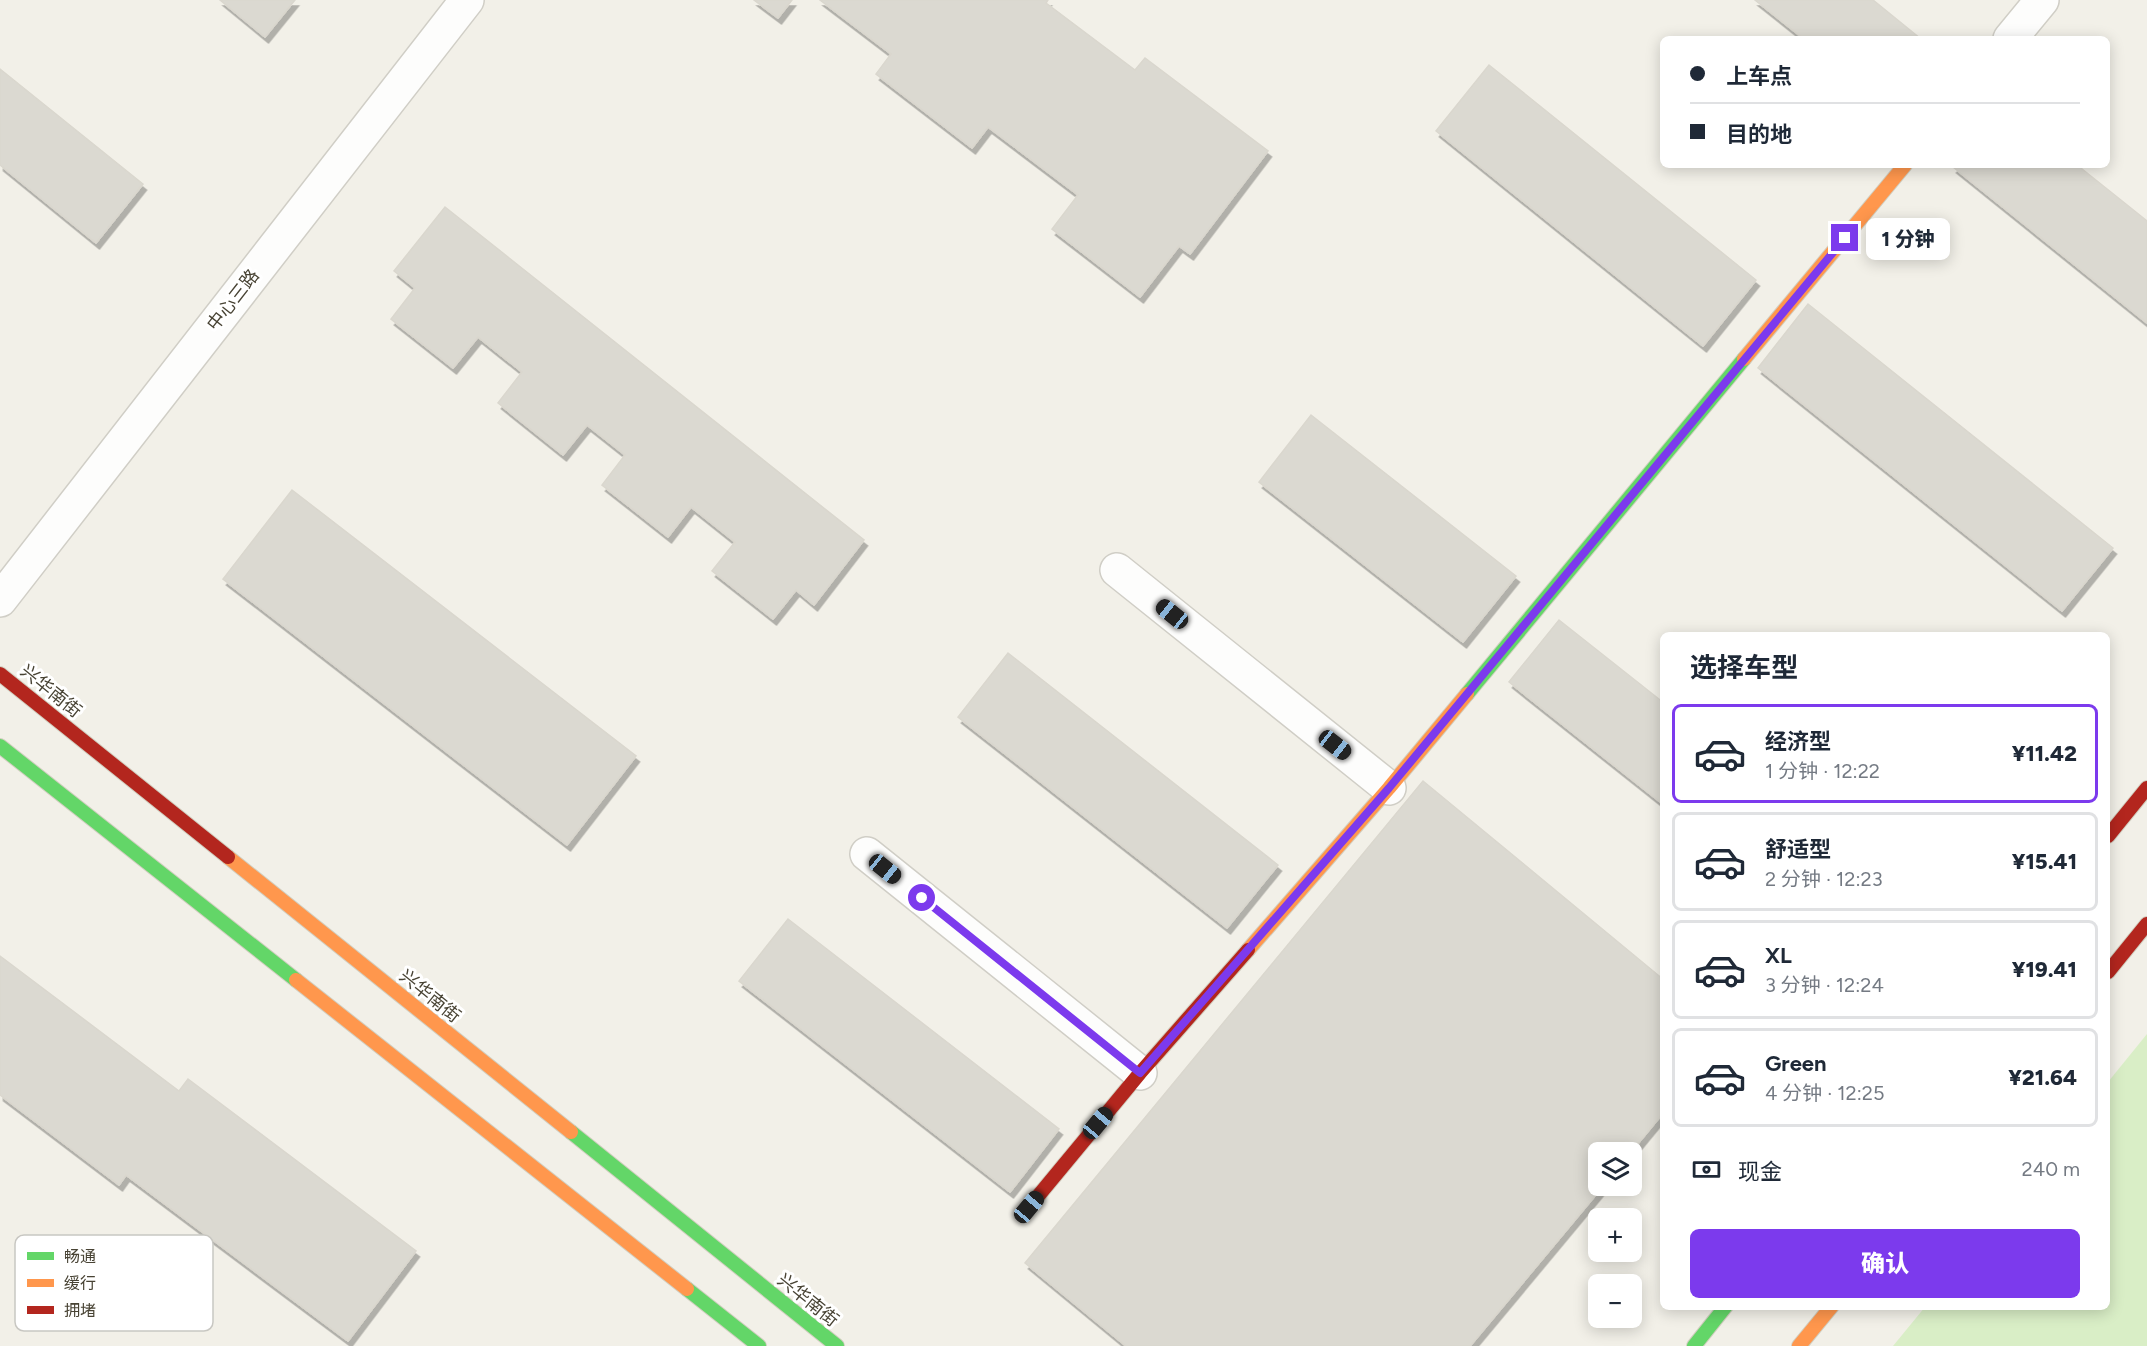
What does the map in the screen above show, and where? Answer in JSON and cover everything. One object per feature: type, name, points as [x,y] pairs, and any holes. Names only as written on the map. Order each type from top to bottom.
[{"type":"main road","points":[[1029,1207],[1140,1073],[1389,788],[1903,168]]},
{"type":"main road","name":"兴华南街","points":[[0,674],[837,1346]]},
{"type":"main road","points":[[0,746],[759,1346]]},
{"type":"main road","points":[[2110,834],[2147,788]]},
{"type":"main road","points":[[2110,970],[2147,924]]},
{"type":"main road","points":[[1694,1346],[1723,1310]]},
{"type":"main road","points":[[1799,1346],[1829,1310]]},
{"type":"street","name":"中心三路","points":[[0,600],[466,0]]},
{"type":"street","points":[[2012,36],[2042,0]]},
{"type":"street","points":[[1117,570],[1389,788]]},
{"type":"street","points":[[867,854],[1140,1073]]},
{"type":"green space","points":[[2147,1034],[2147,1346],[1893,1346],[1923,1310],[2110,1310],[2110,1080]]},
{"type":"building","points":[[220,0],[295,0],[265,37]]},
{"type":"building","points":[[754,0],[792,0],[778,18]]},
{"type":"building","points":[[820,0],[1048,0],[1046,3],[1135,70],[1145,58],[1268,151],[1190,254],[1179,246],[1140,297],[1052,229],[1078,195],[988,127],[972,148],[876,74],[891,54]]},
{"type":"building","points":[[1755,0],[1873,0],[1917,36],[1800,36]]},
{"type":"building","points":[[1489,65],[1756,280],[1703,346],[1436,131]]},
{"type":"building","points":[[0,69],[143,184],[96,243],[0,165]]},
{"type":"building","points":[[1954,168],[2081,168],[2147,221],[2147,323]]},
{"type":"building","points":[[445,207],[864,540],[814,605],[796,590],[773,619],[712,571],[735,542],[691,507],[668,537],[602,485],[625,455],[587,425],[563,455],[498,403],[522,372],[478,337],[453,368],[391,319],[415,288],[394,271]]},
{"type":"building","points":[[1808,304],[2113,548],[2062,611],[1758,368]]},
{"type":"building","points":[[1311,415],[1516,576],[1463,642],[1259,482]]},
{"type":"building","points":[[292,490],[636,756],[567,845],[223,579]]},
{"type":"building","points":[[1559,620],[1660,700],[1660,802],[1509,682]]},
{"type":"building","points":[[1008,653],[1278,865],[1227,928],[958,717]]},
{"type":"building","points":[[1423,781],[1660,977],[1660,1117],[1639,1142],[1588,1142],[1588,1196],[1595,1196],[1470,1346],[1126,1346],[1025,1263]]},
{"type":"building","points":[[788,919],[1059,1129],[1010,1192],[739,981]]},
{"type":"building","points":[[0,956],[179,1091],[188,1079],[416,1251],[348,1341],[213,1240],[213,1235],[206,1235],[126,1175],[119,1185],[0,1095]]},
{"type":"traffic: fast","points":[[1467,694],[1744,359]]},
{"type":"traffic: fast","points":[[0,746],[296,980]]},
{"type":"traffic: fast","points":[[571,1132],[837,1346]]},
{"type":"traffic: fast","points":[[687,1289],[759,1346]]},
{"type":"traffic: fast","points":[[1694,1346],[1723,1310]]},
{"type":"traffic: slow","points":[[1744,359],[1903,168]]},
{"type":"traffic: slow","points":[[1248,950],[1389,788],[1467,694]]},
{"type":"traffic: slow","points":[[228,857],[571,1132]]},
{"type":"traffic: slow","points":[[296,980],[687,1289]]},
{"type":"traffic: slow","points":[[1799,1346],[1829,1310]]},
{"type":"traffic: jam","points":[[0,674],[228,857]]},
{"type":"traffic: jam","points":[[2110,834],[2147,788]]},
{"type":"traffic: jam","points":[[2110,970],[2147,924]]},
{"type":"traffic: jam","points":[[1029,1207],[1140,1073],[1248,950]]},
{"type":"route","points":[[922,898],[1140,1073],[1389,788],[1845,238]]}]
